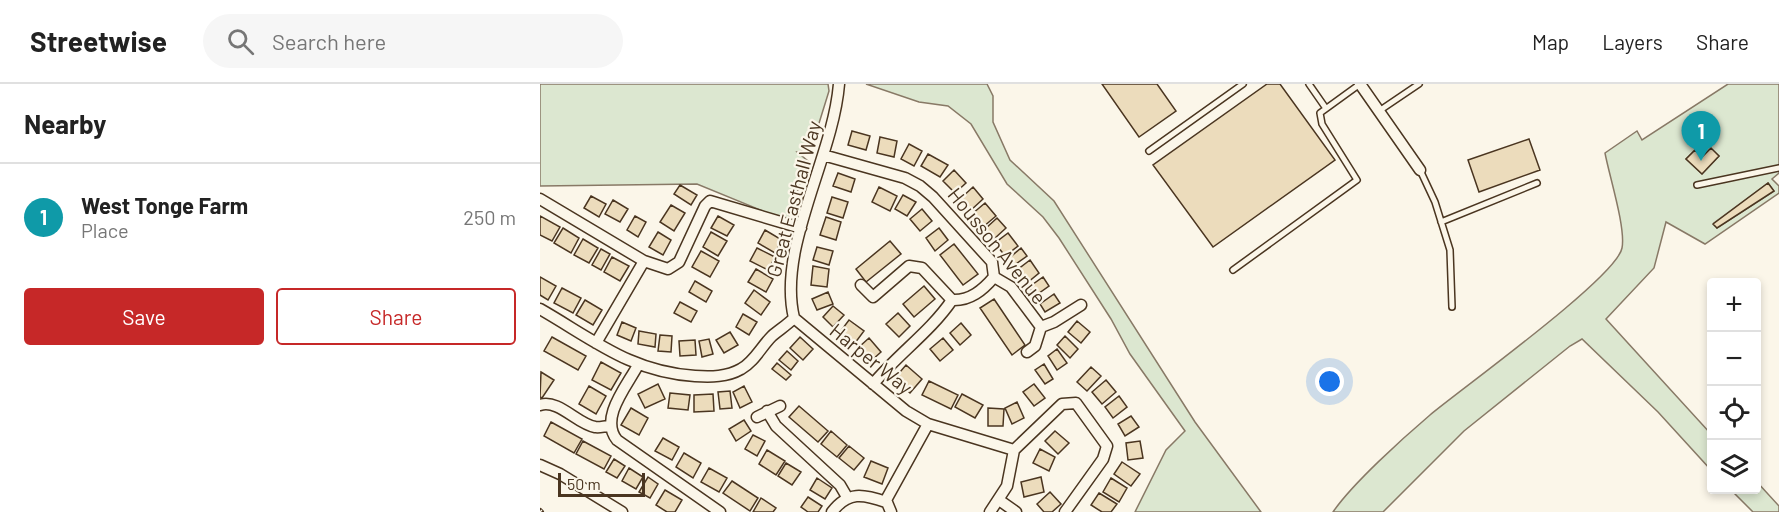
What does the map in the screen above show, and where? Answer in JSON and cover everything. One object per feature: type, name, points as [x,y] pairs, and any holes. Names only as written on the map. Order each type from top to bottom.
[{"type":"street","name":"Great Easthall Way","points":[[794,318],[788,294],[801,228],[834,121],[839,84]]},
{"type":"street","points":[[1360,84],[1420,170]]},
{"type":"street","name":"Housson Avenue","points":[[823,155],[905,178],[920,186],[939,202],[992,262],[994,277],[1011,287],[1041,327]]},
{"type":"street","points":[[540,199],[644,261],[668,269],[675,267],[710,201],[801,228]]},
{"type":"street","points":[[597,343],[644,261]]},
{"type":"street","points":[[861,285],[873,297],[909,266],[916,265],[922,268],[952,300],[968,300],[994,277]]},
{"type":"street","points":[[873,384],[896,357],[939,318],[952,300]]},
{"type":"street","name":"Housson Avenue","points":[[1027,352],[1035,346],[1041,327],[1081,305]]},
{"type":"street","points":[[540,309],[638,365],[683,375],[715,377],[731,374],[752,361],[773,335],[794,318]]},
{"type":"street","name":"Harper Way","points":[[794,318],[873,384],[927,424],[1014,450]]},
{"type":"street","points":[[638,365],[612,415],[610,426],[617,440],[720,512]]},
{"type":"street","points":[[990,512],[1007,486],[1014,450],[1062,404],[1076,403],[1107,446],[1103,459],[1065,512]]},
{"type":"street","points":[[540,405],[545,404],[564,411],[594,427],[610,426]]},
{"type":"street","points":[[757,417],[780,406]]},
{"type":"street","points":[[767,411],[776,426],[840,485],[847,497]]},
{"type":"street","points":[[832,512],[847,497],[866,495],[889,507],[927,424]]},
{"type":"street","points":[[540,465],[588,489],[622,512]]},
{"type":"street","points":[[999,500],[1016,512]]},
{"type":"lane","points":[[1149,151],[1243,84]]},
{"type":"lane","points":[[1309,84],[1325,107]]},
{"type":"lane","points":[[1233,270],[1358,180],[1322,124],[1320,112],[1360,84]]},
{"type":"lane","points":[[1379,111],[1419,84]]},
{"type":"lane","points":[[1697,185],[1779,168]]},
{"type":"lane","points":[[1420,170],[1450,250],[1452,307]]},
{"type":"lane","points":[[1441,222],[1537,183]]},
{"type":"green space","points":[[540,84],[828,84],[829,91],[811,149],[797,152],[808,161],[787,221],[697,184],[540,186]]},
{"type":"green space","points":[[866,84],[987,84],[993,96],[993,122],[1010,160],[1054,201],[1195,422],[1261,512],[1135,512],[1166,450],[1185,431],[1130,354],[1111,319],[1059,238],[1043,217],[1007,184],[971,124],[948,106],[919,102]]},
{"type":"green space","points":[[1728,84],[1779,84],[1779,173],[1772,179],[1779,186],[1779,193],[1705,244],[1666,222],[1654,268],[1606,319],[1707,430],[1707,466],[1658,412],[1582,339],[1570,346],[1464,431],[1383,512],[1333,512],[1365,475],[1406,436],[1536,333],[1594,283],[1614,262],[1622,248],[1623,239],[1605,153],[1637,131],[1642,140]],"holes":[[[1711,149],[1719,156],[1702,174],[1686,159],[1694,151],[1702,157]],[[1768,183],[1774,191],[1717,228],[1714,223]]]},
{"type":"green space","points":[[1761,486],[1779,506],[1779,512],[1753,512],[1735,494],[1761,494]]},
{"type":"building","points":[[1102,84],[1157,84],[1176,111],[1139,137]]},
{"type":"building","points":[[1267,84],[1280,84],[1335,160],[1213,247],[1153,165]]},
{"type":"building","points":[[1700,127],[1704,134],[1691,141],[1687,134]]},
{"type":"building","points":[[852,131],[870,136],[866,150],[848,145]]},
{"type":"building","points":[[880,137],[897,141],[894,157],[877,153]]},
{"type":"building","points":[[1529,139],[1540,170],[1479,192],[1468,160]]},
{"type":"building","points":[[909,144],[922,151],[914,166],[901,159]]},
{"type":"building","points":[[1711,148],[1719,156],[1702,174],[1686,159],[1695,150],[1702,157]]},
{"type":"building","points":[[928,154],[948,165],[940,177],[921,166]]},
{"type":"building","points":[[954,170],[966,183],[955,193],[943,181]]},
{"type":"building","points":[[838,173],[855,179],[851,192],[833,186]]},
{"type":"building","points":[[1768,183],[1774,191],[1717,228],[1713,224]]},
{"type":"building","points":[[680,185],[697,195],[691,205],[674,194]]},
{"type":"building","points":[[879,187],[897,196],[890,211],[872,202]]},
{"type":"building","points":[[973,187],[983,199],[970,211],[960,199]]},
{"type":"building","points":[[903,195],[916,202],[907,216],[895,209]]},
{"type":"building","points":[[591,196],[606,204],[599,217],[584,208]]},
{"type":"building","points":[[832,197],[848,202],[843,218],[827,213]]},
{"type":"building","points":[[613,200],[628,209],[620,222],[605,214]]},
{"type":"building","points":[[985,203],[996,216],[983,227],[972,214]]},
{"type":"building","points":[[671,205],[685,213],[674,231],[660,222]]},
{"type":"building","points":[[922,209],[932,221],[920,231],[910,219]]},
{"type":"building","points":[[540,216],[560,227],[552,241],[540,235]]},
{"type":"building","points":[[635,216],[646,222],[638,237],[627,230]]},
{"type":"building","points":[[718,216],[734,225],[727,236],[711,228]]},
{"type":"building","points":[[826,217],[841,222],[836,240],[820,235]]},
{"type":"building","points":[[997,218],[1006,228],[994,239],[985,229]]},
{"type":"building","points":[[563,228],[579,238],[571,253],[554,243]]},
{"type":"building","points":[[939,228],[948,240],[935,251],[926,238]]},
{"type":"building","points":[[765,230],[782,240],[775,253],[758,243]]},
{"type":"building","points":[[658,232],[671,240],[663,255],[649,247]]},
{"type":"building","points":[[711,232],[727,241],[718,256],[703,247]]},
{"type":"building","points":[[1008,233],[1018,246],[1005,256],[995,243]]},
{"type":"building","points":[[583,239],[598,248],[589,263],[574,255]]},
{"type":"building","points":[[890,241],[901,254],[866,282],[856,269]]},
{"type":"building","points":[[954,244],[978,274],[963,285],[940,255]]},
{"type":"building","points":[[817,247],[833,251],[829,265],[813,260]]},
{"type":"building","points":[[757,248],[775,257],[768,270],[750,261]]},
{"type":"building","points":[[1021,248],[1027,256],[1013,266],[1008,259]]},
{"type":"building","points":[[601,249],[610,254],[601,270],[592,265]]},
{"type":"building","points":[[701,251],[719,261],[710,277],[692,267]]},
{"type":"building","points":[[612,257],[629,266],[620,281],[604,272]]},
{"type":"building","points":[[1030,260],[1039,273],[1027,283],[1017,270]]},
{"type":"building","points":[[813,266],[829,269],[827,287],[811,285]]},
{"type":"building","points":[[756,269],[773,279],[766,292],[748,282]]},
{"type":"building","points":[[540,277],[556,286],[548,300],[540,295]]},
{"type":"building","points":[[1043,277],[1049,286],[1035,296],[1029,287]]},
{"type":"building","points":[[695,281],[712,291],[706,302],[689,292]]},
{"type":"building","points":[[924,286],[935,299],[914,317],[903,304]]},
{"type":"building","points":[[562,288],[581,298],[573,313],[554,303]]},
{"type":"building","points":[[754,290],[770,302],[761,315],[745,303]]},
{"type":"building","points":[[828,292],[833,304],[817,310],[812,299]]},
{"type":"building","points":[[1054,294],[1060,303],[1045,312],[1040,304]]},
{"type":"building","points":[[994,299],[1025,345],[1012,355],[980,308]]},
{"type":"building","points":[[585,300],[602,310],[593,325],[576,315]]},
{"type":"building","points":[[680,302],[697,311],[691,322],[674,313]]},
{"type":"building","points":[[833,306],[844,315],[833,327],[823,317]]},
{"type":"building","points":[[898,313],[910,326],[899,337],[886,324]]},
{"type":"building","points":[[743,314],[757,322],[749,335],[736,327]]},
{"type":"building","points":[[849,320],[864,331],[855,343],[840,332]]},
{"type":"building","points":[[1077,321],[1090,332],[1081,343],[1068,332]]},
{"type":"building","points":[[622,322],[636,328],[631,341],[617,335]]},
{"type":"building","points":[[961,323],[971,335],[960,345],[950,333]]},
{"type":"building","points":[[639,331],[656,334],[655,347],[638,344]]},
{"type":"building","points":[[730,332],[738,345],[724,353],[716,340]]},
{"type":"building","points":[[660,335],[672,336],[671,352],[658,351]]},
{"type":"building","points":[[1065,336],[1078,349],[1070,358],[1057,345]]},
{"type":"building","points":[[552,337],[586,356],[578,370],[544,351]]},
{"type":"building","points":[[800,337],[813,349],[803,360],[790,348]]},
{"type":"building","points":[[869,338],[881,352],[871,361],[859,347]]},
{"type":"building","points":[[943,338],[953,350],[940,361],[930,349]]},
{"type":"building","points":[[709,339],[713,354],[702,357],[699,341]]},
{"type":"building","points":[[695,340],[696,355],[680,356],[679,341]]},
{"type":"building","points":[[1057,349],[1067,363],[1057,370],[1048,356]]},
{"type":"building","points":[[787,351],[798,361],[791,370],[779,360]]},
{"type":"building","points":[[601,362],[621,373],[611,390],[592,380]]},
{"type":"building","points":[[777,363],[791,375],[786,380],[772,369]]},
{"type":"building","points":[[1044,364],[1053,379],[1045,384],[1035,370]]},
{"type":"building","points":[[906,365],[922,379],[910,393],[894,379]]},
{"type":"building","points":[[1091,367],[1101,376],[1087,391],[1077,382]]},
{"type":"building","points":[[541,372],[554,380],[542,398],[540,397]]},
{"type":"building","points":[[1106,380],[1116,392],[1102,404],[1092,392]]},
{"type":"building","points":[[929,381],[958,395],[951,409],[922,395]]},
{"type":"building","points":[[658,384],[665,399],[645,408],[638,394]]},
{"type":"building","points":[[1034,384],[1045,398],[1034,406],[1023,392]]},
{"type":"building","points":[[589,386],[606,396],[596,414],[579,404]]},
{"type":"building","points":[[744,386],[752,402],[740,408],[733,392]]},
{"type":"building","points":[[730,391],[732,408],[720,409],[718,392]]},
{"type":"building","points":[[670,393],[690,395],[688,410],[668,408]]},
{"type":"building","points":[[713,394],[714,411],[694,412],[694,395]]},
{"type":"building","points":[[962,394],[983,405],[975,418],[955,407]]},
{"type":"building","points":[[1119,396],[1127,407],[1113,418],[1105,407]]},
{"type":"building","points":[[1017,402],[1024,418],[1012,424],[1005,408]]},
{"type":"building","points":[[799,406],[828,431],[818,442],[789,417]]},
{"type":"building","points":[[631,408],[648,418],[639,435],[621,425]]},
{"type":"building","points":[[988,408],[1004,409],[1003,426],[988,426]]},
{"type":"building","points":[[1131,416],[1139,427],[1125,436],[1118,424]]},
{"type":"building","points":[[744,420],[751,431],[736,441],[729,429]]},
{"type":"building","points":[[551,422],[582,439],[574,453],[544,436]]},
{"type":"building","points":[[831,431],[847,445],[837,457],[821,444]]},
{"type":"building","points":[[1055,431],[1069,443],[1058,454],[1045,441]]},
{"type":"building","points":[[753,435],[765,441],[757,456],[745,449]]},
{"type":"building","points":[[663,438],[679,447],[672,460],[655,451]]},
{"type":"building","points":[[583,441],[611,456],[604,469],[576,454]]},
{"type":"building","points":[[1140,441],[1143,458],[1128,460],[1126,443]]},
{"type":"building","points":[[849,446],[864,458],[854,470],[839,458]]},
{"type":"building","points":[[1040,449],[1055,457],[1049,471],[1033,463]]},
{"type":"building","points":[[767,450],[785,461],[776,475],[759,464]]},
{"type":"building","points":[[684,453],[701,463],[693,478],[676,467]]},
{"type":"building","points":[[614,459],[625,466],[617,478],[606,472]]},
{"type":"building","points":[[871,461],[888,468],[882,484],[864,477]]},
{"type":"building","points":[[1122,462],[1140,474],[1131,486],[1114,474]]},
{"type":"building","points":[[786,463],[801,472],[792,485],[778,476]]},
{"type":"building","points":[[629,468],[643,477],[636,489],[622,481]]},
{"type":"building","points":[[709,468],[727,478],[719,492],[701,482]]},
{"type":"building","points":[[648,477],[658,484],[650,498],[639,492]]},
{"type":"building","points":[[1041,477],[1044,492],[1024,497],[1021,482]]},
{"type":"building","points":[[817,478],[832,488],[825,499],[810,490]]},
{"type":"building","points":[[1111,478],[1127,488],[1119,502],[1103,492]]},
{"type":"building","points":[[732,481],[758,498],[750,511],[723,493]]},
{"type":"building","points":[[665,490],[682,500],[675,512],[667,512],[656,505]]},
{"type":"building","points":[[1050,492],[1061,504],[1052,512],[1044,512],[1037,504]]},
{"type":"building","points":[[1099,493],[1117,504],[1111,512],[1102,512],[1091,505]]},
{"type":"building","points":[[808,497],[822,506],[818,512],[808,512],[801,507]]},
{"type":"building","points":[[761,498],[776,508],[773,512],[753,512]]},
{"type":"place","name":"West Tonge Farm","points":[[1701,161]]}]
